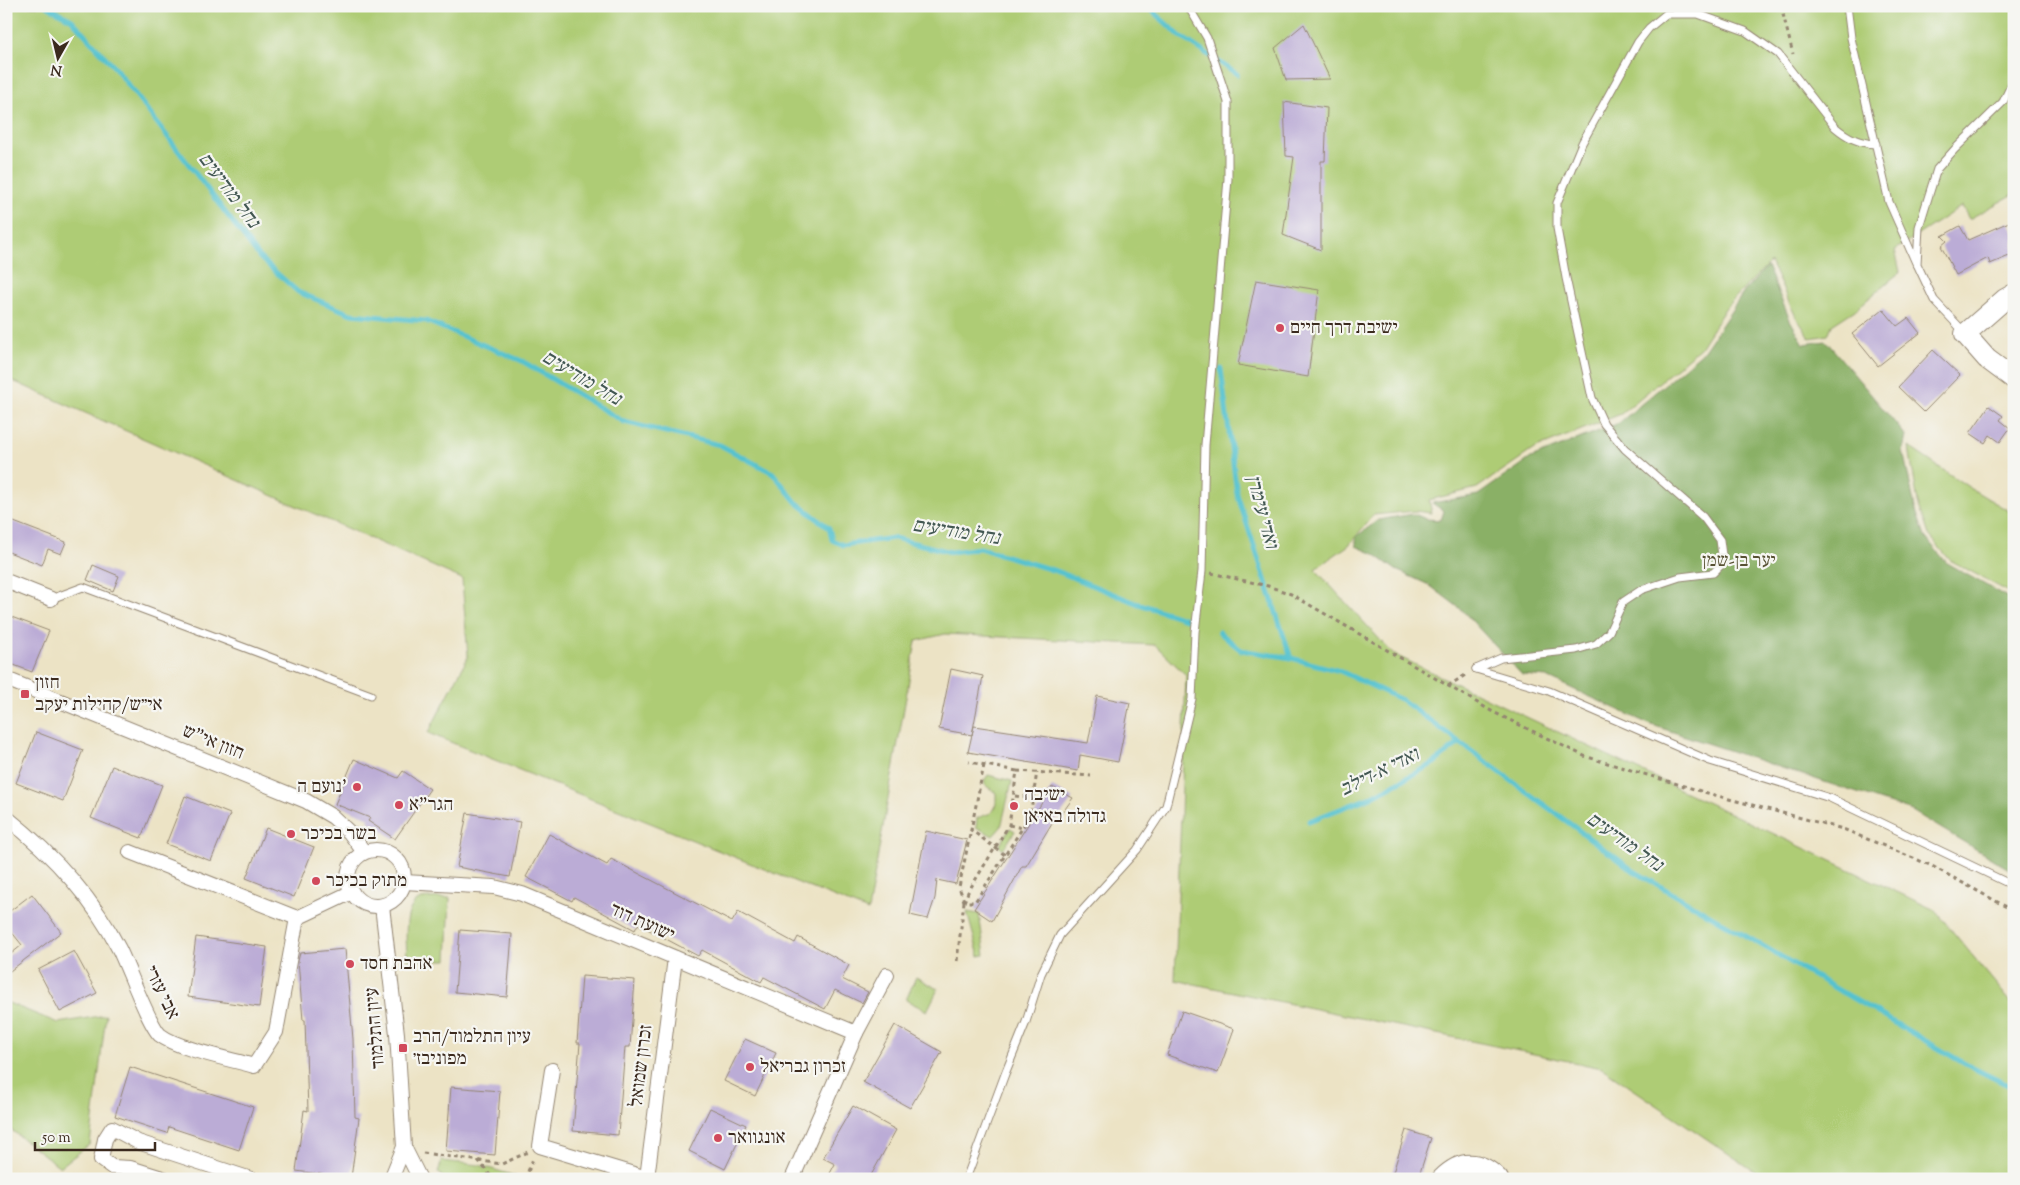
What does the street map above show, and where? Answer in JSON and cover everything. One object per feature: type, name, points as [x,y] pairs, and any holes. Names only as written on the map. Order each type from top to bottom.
[{"type":"street","points":[[2014,294],[2004,299],[1965,334],[1987,358],[2014,379]]},
{"type":"street","points":[[6,581],[51,599]]},
{"type":"street","name":"חזון אי\"ש","points":[[6,678],[306,801],[333,817],[350,833],[364,852]]},
{"type":"street","name":"אבי עזרי","points":[[6,817],[41,848],[90,901],[119,949],[158,1034],[172,1043],[254,1066],[276,1032],[297,918]]},
{"type":"street","points":[[376,850],[390,853],[398,860],[404,872],[404,882],[398,896],[391,902],[382,906],[370,905],[361,902],[352,892],[348,883],[348,872],[352,863],[364,852],[376,850]]},
{"type":"street","points":[[130,852],[297,918],[352,892]]},
{"type":"street","name":"ישועת דוד","points":[[404,882],[494,887],[522,894],[856,1033]]},
{"type":"street","name":"עיון התלמוד","points":[[382,906],[397,1034],[404,1147],[420,1179]]},
{"type":"street","name":"זכרון שמואל","points":[[540,1146],[648,1178],[675,958]]},
{"type":"street","points":[[792,1179],[856,1033],[887,974]]},
{"type":"street","points":[[540,1146],[552,1070]]},
{"type":"street","points":[[165,1179],[130,1168],[112,1167],[100,1159],[105,1139],[112,1128],[138,1142],[252,1179]]},
{"type":"street","name":"עיון התלמוד","points":[[391,1179],[404,1147]]},
{"type":"street","points":[[1442,1179],[1451,1170],[1463,1165],[1477,1165],[1489,1170],[1498,1179]]},
{"type":"lane","points":[[966,1179],[1026,1022],[1041,974],[1060,935],[1136,850],[1166,806],[1192,699],[1195,632],[1202,571],[1204,446],[1228,179],[1228,102],[1207,38],[1188,6]]},
{"type":"lane","points":[[1847,6],[1851,38],[1889,202],[1934,300],[1965,334]]},
{"type":"lane","points":[[1476,669],[1500,658],[1576,650],[1596,644],[1609,632],[1623,602],[1641,590],[1680,577],[1713,573],[1723,563],[1720,540],[1703,516],[1625,449],[1604,424],[1592,398],[1557,228],[1557,203],[1582,143],[1638,42],[1649,28],[1666,14],[1698,14],[1746,31],[1778,54],[1835,127],[1845,136],[1863,143],[1876,144]]},
{"type":"lane","points":[[1917,264],[1920,227],[1937,169],[1955,148],[2003,102],[2014,79]]},
{"type":"lane","points":[[51,599],[83,587],[371,695]]},
{"type":"lane","points":[[1476,669],[1549,690],[1710,761],[1830,798],[2014,886]]},
{"type":"path","points":[[1781,6],[1800,82]]},
{"type":"path","points":[[1202,571],[1268,586],[1291,594],[1517,725],[1584,756],[1714,795],[1843,828],[1930,864],[2014,911]]},
{"type":"path","points":[[1448,686],[1476,669]]},
{"type":"path","points":[[969,762],[1017,771],[1091,776]]},
{"type":"path","points":[[964,902],[959,887],[984,764]]},
{"type":"path","points":[[957,961],[964,902],[968,892],[1009,825],[1017,771]]},
{"type":"path","points":[[964,902],[975,902],[1030,816],[1037,772]]},
{"type":"path","points":[[1014,796],[1032,798]]},
{"type":"path","points":[[1009,825],[1022,828]]},
{"type":"path","points":[[971,830],[1005,855]]},
{"type":"path","points":[[419,1153],[502,1164],[540,1146]]},
{"type":"path","points":[[525,1179],[540,1146]]},
{"type":"path","points":[[477,1160],[493,1179]]},
{"type":"green space","points":[[6,6],[2014,6],[2014,194],[1969,219],[1962,206],[1895,250],[1900,272],[1855,310],[1832,325],[1828,335],[1810,338],[1796,317],[1770,262],[1726,307],[1700,348],[1621,414],[1534,449],[1477,488],[1429,500],[1432,513],[1415,511],[1373,515],[1349,545],[1315,569],[1393,654],[1935,910],[2014,1006],[2014,1179],[1766,1179],[1602,1068],[1175,980],[1186,675],[1155,645],[945,634],[916,641],[868,911],[428,733],[468,657],[462,579],[6,378]]},
{"type":"green space","name":"יער בן-שמן","points":[[1767,266],[1790,320],[1804,344],[1826,341],[1906,436],[1903,451],[1915,508],[1925,537],[1948,564],[2014,601],[2014,872],[1912,811],[1649,724],[1547,677],[1522,675],[1462,610],[1429,585],[1396,570],[1374,554],[1356,546],[1356,537],[1378,520],[1414,514],[1426,519],[1441,520],[1444,511],[1432,503],[1478,495],[1531,458],[1619,423],[1704,351],[1744,292]]},
{"type":"green space","points":[[1909,447],[1970,488],[2014,514],[2014,595],[1950,560],[1929,535],[1918,503]]},
{"type":"green space","points":[[988,775],[1012,781],[1001,827],[993,836],[976,827],[977,818],[991,813],[996,804],[996,793],[985,785],[984,781]]},
{"type":"green space","points":[[1010,828],[1015,831],[1003,850],[999,846]]},
{"type":"green space","points":[[450,898],[447,960],[407,960],[406,935],[408,916],[415,902],[422,899]]},
{"type":"green space","points":[[967,912],[979,914],[985,955],[979,956]]},
{"type":"green space","points":[[916,977],[938,989],[927,1011],[906,1000]]},
{"type":"green space","points":[[6,1002],[58,1023],[106,1015],[90,1144],[60,1167],[6,1126]]},
{"type":"green space","points":[[442,1161],[479,1165],[515,1176],[517,1179],[445,1179],[438,1172]]},
{"type":"building","points":[[1304,24],[1330,79],[1286,80],[1275,48]]},
{"type":"building","points":[[1284,102],[1327,108],[1325,161],[1321,161],[1321,250],[1283,235],[1294,157],[1286,156]]},
{"type":"building","points":[[2009,222],[2014,233],[2014,254],[1990,264],[1988,258],[1956,275],[1941,246],[1947,241],[1942,236],[1960,226],[1968,240]]},
{"type":"building","name":"ישיבת דרך חיים","points":[[1256,280],[1319,290],[1308,377],[1238,365]]},
{"type":"building","points":[[1883,309],[1897,326],[1908,318],[1920,333],[1878,366],[1852,334]]},
{"type":"building","points":[[1933,350],[1960,375],[1924,412],[1898,387]]},
{"type":"building","points":[[1989,406],[2003,416],[2000,420],[2010,428],[2000,442],[1990,435],[1985,443],[1970,433]]},
{"type":"building","points":[[6,519],[66,542],[61,554],[48,549],[42,565],[6,551]]},
{"type":"building","points":[[93,565],[119,576],[113,591],[87,580]]},
{"type":"building","points":[[6,615],[49,631],[32,672],[6,662]]},
{"type":"building","points":[[951,669],[983,676],[972,735],[939,729]]},
{"type":"building","points":[[1097,696],[1130,703],[1118,762],[1080,755],[1078,771],[968,752],[974,726],[1088,743]]},
{"type":"building","points":[[36,732],[83,750],[63,801],[16,783]]},
{"type":"building","points":[[354,759],[398,778],[403,771],[430,789],[395,839],[368,821],[370,818],[335,804]]},
{"type":"building","points":[[112,766],[162,785],[141,838],[91,818]]},
{"type":"building","points":[[1052,787],[1073,798],[1057,820],[1055,818],[1026,866],[1022,866],[992,921],[974,909]]},
{"type":"building","points":[[185,796],[230,814],[211,861],[166,844]]},
{"type":"building","points":[[467,813],[520,822],[510,877],[457,867]]},
{"type":"building","points":[[266,828],[314,847],[294,897],[246,878]]},
{"type":"building","points":[[926,831],[967,840],[956,884],[937,880],[935,898],[928,919],[910,915]]},
{"type":"building","points":[[549,834],[607,865],[611,859],[732,922],[738,912],[795,943],[798,937],[849,965],[842,979],[868,992],[862,1003],[835,990],[825,1009],[764,977],[761,982],[702,950],[698,956],[638,924],[635,930],[574,897],[572,901],[526,877]]},
{"type":"building","points":[[32,894],[61,932],[6,974],[6,958],[22,945],[6,925],[6,914]]},
{"type":"building","points":[[460,930],[512,934],[507,997],[455,992]]},
{"type":"building","points":[[196,937],[267,947],[259,1007],[188,997]]},
{"type":"building","points":[[345,949],[353,1039],[355,1117],[359,1118],[351,1178],[296,1171],[304,1110],[308,1111],[305,1020],[303,1020],[298,961],[300,953]]},
{"type":"building","points":[[74,951],[97,993],[60,1012],[38,970]]},
{"type":"building","points":[[582,976],[635,980],[630,1047],[625,1047],[618,1135],[573,1131],[580,1043],[577,1043]]},
{"type":"building","points":[[1182,1011],[1234,1029],[1218,1073],[1167,1055]]},
{"type":"building","points":[[895,1025],[942,1052],[910,1108],[863,1082]]},
{"type":"building","name":"זכרון גבריאל","points":[[745,1039],[776,1053],[755,1096],[724,1081]]},
{"type":"building","points":[[130,1067],[253,1107],[239,1150],[169,1127],[167,1133],[115,1116]]},
{"type":"building","points":[[451,1087],[500,1091],[495,1155],[446,1151]]},
{"type":"building","points":[[853,1106],[896,1130],[869,1179],[827,1179],[835,1164],[823,1158]]},
{"type":"building","name":"אונגוואר","points":[[710,1108],[746,1125],[725,1169],[689,1151]]},
{"type":"building","points":[[1406,1130],[1431,1138],[1418,1179],[1391,1179]]},
{"type":"waterway","name":"נחל מודיעים","points":[[47,6],[72,20],[116,69],[260,258],[298,292],[351,314],[426,321],[522,361],[624,422],[720,445],[773,473],[796,502],[829,528],[832,540],[843,545],[894,538],[951,552],[980,548],[1059,572],[1136,603],[1186,619]]},
{"type":"waterway","name":"ואדי עימרן","points":[[1147,6],[1180,36],[1237,74]]},
{"type":"waterway","name":"ואדי עימרן","points":[[1221,369],[1237,494],[1291,658]]},
{"type":"waterway","name":"נחל מודיעים","points":[[1219,632],[1241,650],[1291,658],[1340,671],[1402,700],[1634,871],[1967,1065],[2014,1088]]},
{"type":"waterway","name":"ואדי א-דילב","points":[[1309,821],[1371,797],[1434,763],[1459,743]]},
{"type":"place","name":"ישיבת דרך חיים","points":[[1280,328]]},
{"type":"place","name":"חזון אי״ש/קהילות יעקב","points":[[25,694]]},
{"type":"place","name":"נועם ה’","points":[[357,787]]},
{"type":"place","name":"הגר\"א","points":[[399,805]]},
{"type":"place","name":"ישיבה גדולה באיאן","points":[[1014,806]]},
{"type":"place","name":"בשר בכיכר","points":[[291,834]]},
{"type":"place","name":"מתוק בכיכר","points":[[316,881]]},
{"type":"place","name":"אהבת חסד","points":[[350,964]]},
{"type":"place","name":"עיון התלמוד/הרב מפוניבז׳","points":[[403,1048]]},
{"type":"place","name":"זכרון גבריאל","points":[[750,1067]]},
{"type":"place","name":"אונגוואר","points":[[718,1138]]}]
